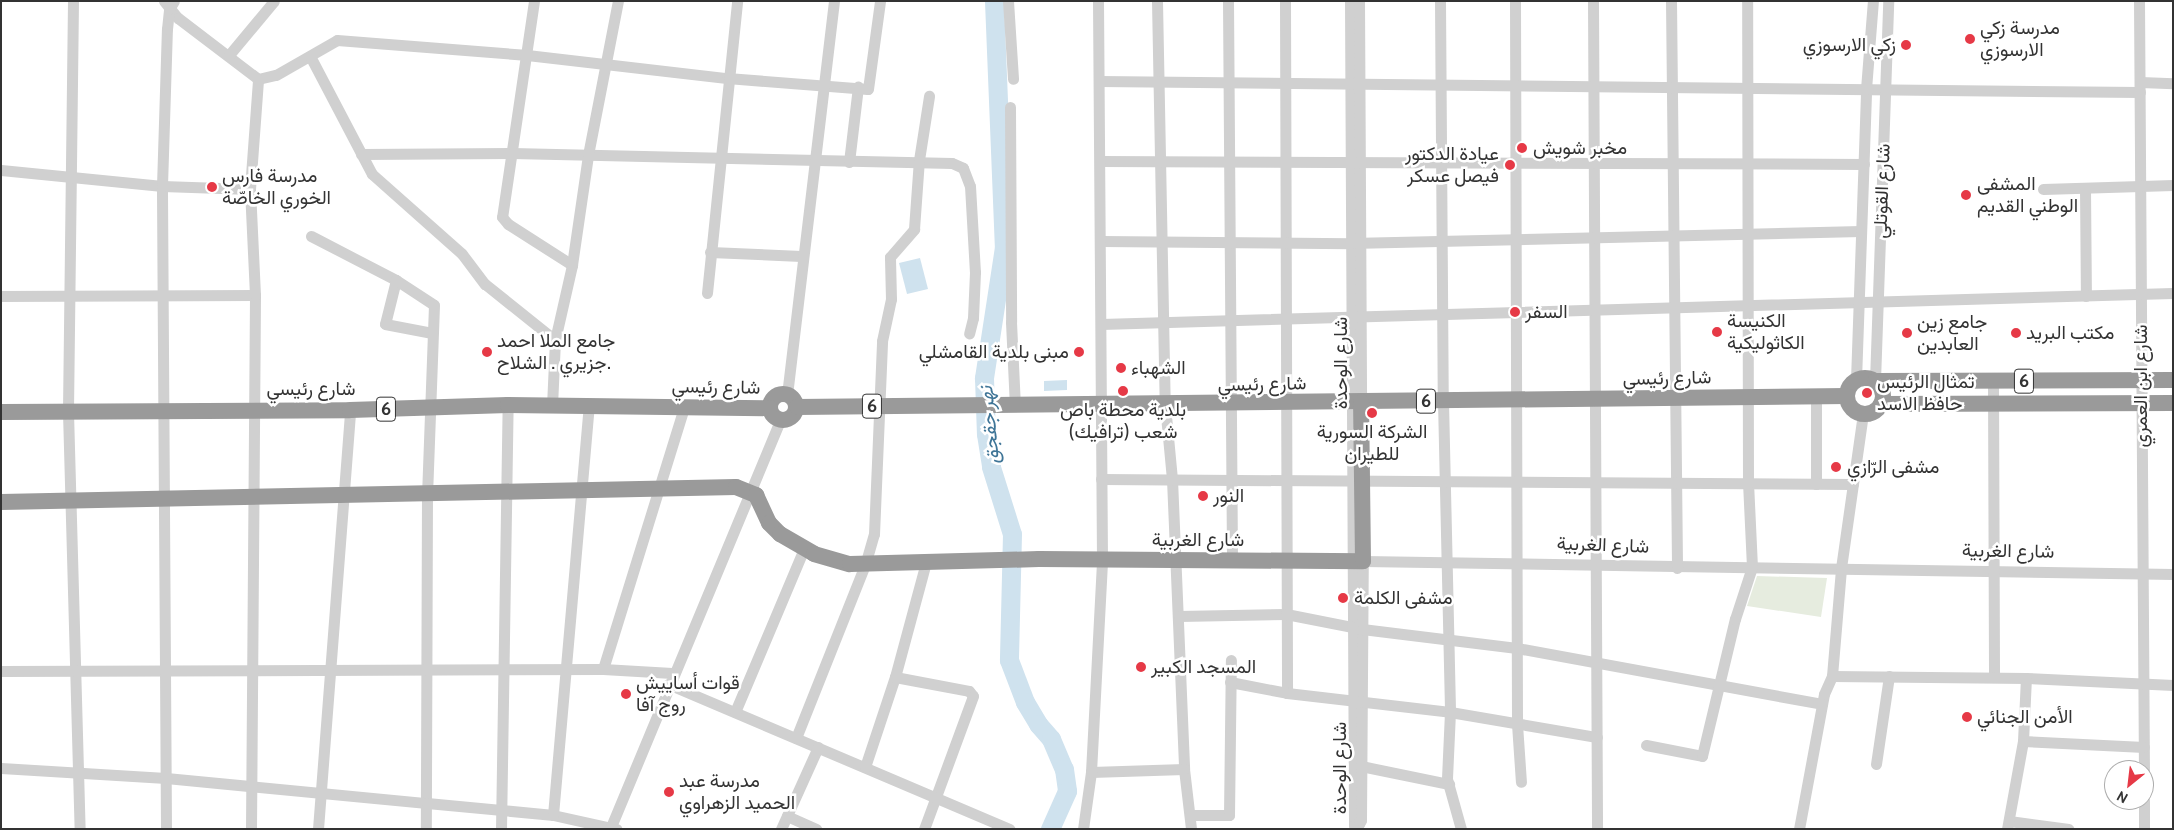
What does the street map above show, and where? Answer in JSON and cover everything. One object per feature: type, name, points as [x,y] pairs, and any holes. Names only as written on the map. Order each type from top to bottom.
[{"type":"highway","points":[[1856,380],[1875,381],[1882,392],[1881,404],[1874,411],[1863,414],[1850,406],[1847,396],[1856,380]]},
{"type":"highway","name":"6","points":[[1875,381],[2173,380]]},
{"type":"highway","name":"شارع رئيسي","points":[[792,401],[881,406],[948,407],[1847,396]]},
{"type":"highway","points":[[773,399],[792,401],[794,416],[775,414],[773,399]]},
{"type":"highway","name":"شارع الوحدة","points":[[1356,402],[1358,561]]},
{"type":"highway","name":"6","points":[[1881,404],[2173,403]]},
{"type":"highway","name":"شارع رئيسي","points":[[1,412],[254,409],[350,410],[508,405],[589,405],[684,407],[775,414]]},
{"type":"highway","points":[[1,502],[427,495],[726,487],[751,492]]},
{"type":"highway","name":"شارع الغربية","points":[[751,492],[759,499],[774,530],[804,549],[826,558],[865,565],[1032,559],[1358,561]]},
{"type":"street","points":[[72,1],[68,412],[80,772],[80,829]]},
{"type":"street","points":[[229,55],[274,1]]},
{"type":"street","points":[[534,1],[504,220],[572,265]]},
{"type":"street","points":[[552,406],[555,340],[572,265],[588,155],[618,1]]},
{"type":"street","points":[[707,293],[736,1]]},
{"type":"street","points":[[792,401],[802,256],[834,1]]},
{"type":"street","points":[[258,79],[276,75],[337,40],[527,55],[727,78],[824,84],[868,89],[880,1]]},
{"type":"street","points":[[1008,1],[1013,79]]},
{"type":"street","points":[[1083,829],[1092,772],[1102,560],[1098,1]]},
{"type":"street","points":[[1157,1],[1158,81],[1162,160],[1165,405],[1172,479],[1184,769],[1191,829]]},
{"type":"street","points":[[1228,1],[1232,560]]},
{"type":"street","points":[[1285,1],[1287,693]]},
{"type":"street","name":"شارع الوحدة","points":[[1350,1],[1355,83]]},
{"type":"street","name":"شارع الوحدة","points":[[1356,402],[1355,83],[1359,1]]},
{"type":"street","points":[[1440,1],[1443,401],[1450,712],[1448,784],[1461,829]]},
{"type":"street","points":[[1515,1],[1517,724],[1521,782]]},
{"type":"street","points":[[1593,1],[1597,829]]},
{"type":"street","points":[[1671,1],[1677,568]]},
{"type":"street","points":[[1646,745],[1702,756],[1735,619],[1752,568],[1748,483],[1747,397],[1747,1]]},
{"type":"street","name":"شارع القوتلي","points":[[1856,380],[1866,89],[1873,1]]},
{"type":"street","name":"شارع القوتلي","points":[[1875,381],[1888,1]]},
{"type":"street","name":"شارع ابن العمري","points":[[2139,1],[2140,404],[2144,760]]},
{"type":"street","points":[[169,4],[258,79]]},
{"type":"street","points":[[166,829],[162,186],[169,4]]},
{"type":"street","points":[[310,56],[372,174],[462,254],[485,284],[555,340]]},
{"type":"street","points":[[251,829],[254,669],[255,295],[250,189],[258,79]]},
{"type":"street","points":[[1099,81],[1866,89],[2140,87],[2173,83]]},
{"type":"street","points":[[849,162],[858,87]]},
{"type":"street","points":[[796,738],[865,565],[874,529],[881,406],[882,341],[891,299],[890,257],[914,229],[919,160],[930,96]]},
{"type":"street","points":[[1010,107],[1010,406]]},
{"type":"street","points":[[361,154],[512,153],[849,162],[919,160],[952,163],[963,168],[968,175],[975,272],[973,318],[969,334]]},
{"type":"street","points":[[1100,161],[1355,160],[1864,164]]},
{"type":"street","points":[[1,170],[162,186],[250,189]]},
{"type":"street","points":[[2043,189],[2173,186]]},
{"type":"street","points":[[2085,188],[2086,296]]},
{"type":"street","points":[[1100,241],[1356,243],[1861,231]]},
{"type":"street","points":[[312,236],[396,280],[434,305],[427,495],[426,829]]},
{"type":"street","points":[[710,252],[802,256]]},
{"type":"street","points":[[396,280],[385,324],[432,333]]},
{"type":"street","points":[[1101,324],[2173,293]]},
{"type":"street","points":[[1,296],[255,295]]},
{"type":"street","points":[[1993,381],[1994,678]]},
{"type":"street","points":[[1816,396],[1816,484]]},
{"type":"street","points":[[501,829],[508,405]]},
{"type":"street","points":[[553,815],[589,405]]},
{"type":"street","points":[[603,669],[656,490],[684,407]]},
{"type":"street","points":[[318,829],[322,792],[328,669],[350,410]]},
{"type":"street","points":[[1,768],[166,778],[322,792],[553,815],[612,828],[670,678],[751,492],[775,414]]},
{"type":"street","points":[[1799,829],[1822,704],[1832,676],[1841,568],[1863,414]]},
{"type":"street","points":[[1102,479],[1853,484]]},
{"type":"street","points":[[735,712],[804,549]]},
{"type":"street","name":"شارع الوحدة","points":[[1356,700],[1361,766],[1360,822],[1356,825],[1352,820],[1358,561]]},
{"type":"street","name":"شارع الغربية","points":[[1358,561],[1596,564],[1677,568],[1841,568],[2173,574]]},
{"type":"street","points":[[865,767],[895,677],[926,562]]},
{"type":"street","points":[[1179,616],[1286,614],[1357,628],[1517,648],[1720,683],[1822,704]]},
{"type":"street","points":[[1190,815],[1229,815],[1231,660]]},
{"type":"street","points":[[1,671],[603,669],[670,678],[735,712],[1010,829]]},
{"type":"street","points":[[1832,676],[2026,678],[2173,685]]},
{"type":"street","points":[[1876,764],[1889,676]]},
{"type":"street","points":[[895,677],[969,691],[973,696],[924,829]]},
{"type":"street","points":[[2026,678],[2023,741],[2008,825],[2068,829]]},
{"type":"street","points":[[1230,682],[1287,693],[1450,712],[1597,737]]},
{"type":"street","points":[[2023,741],[2144,747]]},
{"type":"street","points":[[781,829],[818,747]]},
{"type":"street","points":[[1361,766],[1448,784]]},
{"type":"street","points":[[1092,772],[1184,769]]},
{"type":"street","points":[[2144,810],[2144,829]]},
{"type":"street","points":[[787,816],[816,829]]},
{"type":"shaded area","points":[[1757,576],[1827,578],[1821,617],[1747,606]]},
{"type":"water","points":[[920,258],[928,289],[907,294],[899,263]]},
{"type":"water","points":[[1067,380],[1067,390],[1044,391],[1044,381]]},
{"type":"waterway","name":"نهر جقجق","points":[[994,1],[1004,247],[984,378],[986,434],[991,467],[1012,534],[1009,660],[1025,702],[1038,724],[1051,739],[1064,769],[1067,791],[1050,829]]},
{"type":"place","name":"مدرسة زكي الارسوزي","points":[[1970,39]]},
{"type":"place","name":"زكي الارسوزي","points":[[1906,45]]},
{"type":"place","name":"مخبر شويش","points":[[1522,148]]},
{"type":"place","name":"عيادة الدكتور فيصل عسكر","points":[[1510,165]]},
{"type":"place","name":"مدرسة فارس الخوري الخاصّة","points":[[212,187]]},
{"type":"place","name":"المشفى الوطني القديم","points":[[1966,195]]},
{"type":"place","name":"السفر","points":[[1515,312]]},
{"type":"place","name":"الكنيسة الكاثوليكية","points":[[1717,332]]},
{"type":"place","name":"جامع زين العابدين","points":[[1907,333]]},
{"type":"place","name":"مكتب البريد","points":[[2016,333]]},
{"type":"place","name":"جامع الملا احمد جزيري . الشلاح.","points":[[487,352]]},
{"type":"place","name":"مبنى بلدية القامشلي","points":[[1079,352]]},
{"type":"place","name":"الشهباء","points":[[1121,368]]},
{"type":"place","name":"بلدية محطة باص شعب (ترافيك)","points":[[1123,391]]},
{"type":"place","name":"تمثال الرئيس حافظ الاسد","points":[[1867,393]]},
{"type":"place","name":"الشركة السورية للطيران","points":[[1372,413]]},
{"type":"place","name":"مشفى الرّازي","points":[[1836,467]]},
{"type":"place","name":"النور","points":[[1203,496]]},
{"type":"place","name":"مشفى الكلمة","points":[[1343,598]]},
{"type":"place","name":"المسجد الكبير","points":[[1141,667]]},
{"type":"place","name":"قوات أساييش روج آفا","points":[[626,694]]},
{"type":"place","name":"الأمن الجنائي","points":[[1967,717]]},
{"type":"place","name":"مدرسة عبد الحميد الزهراوي","points":[[669,792]]}]
